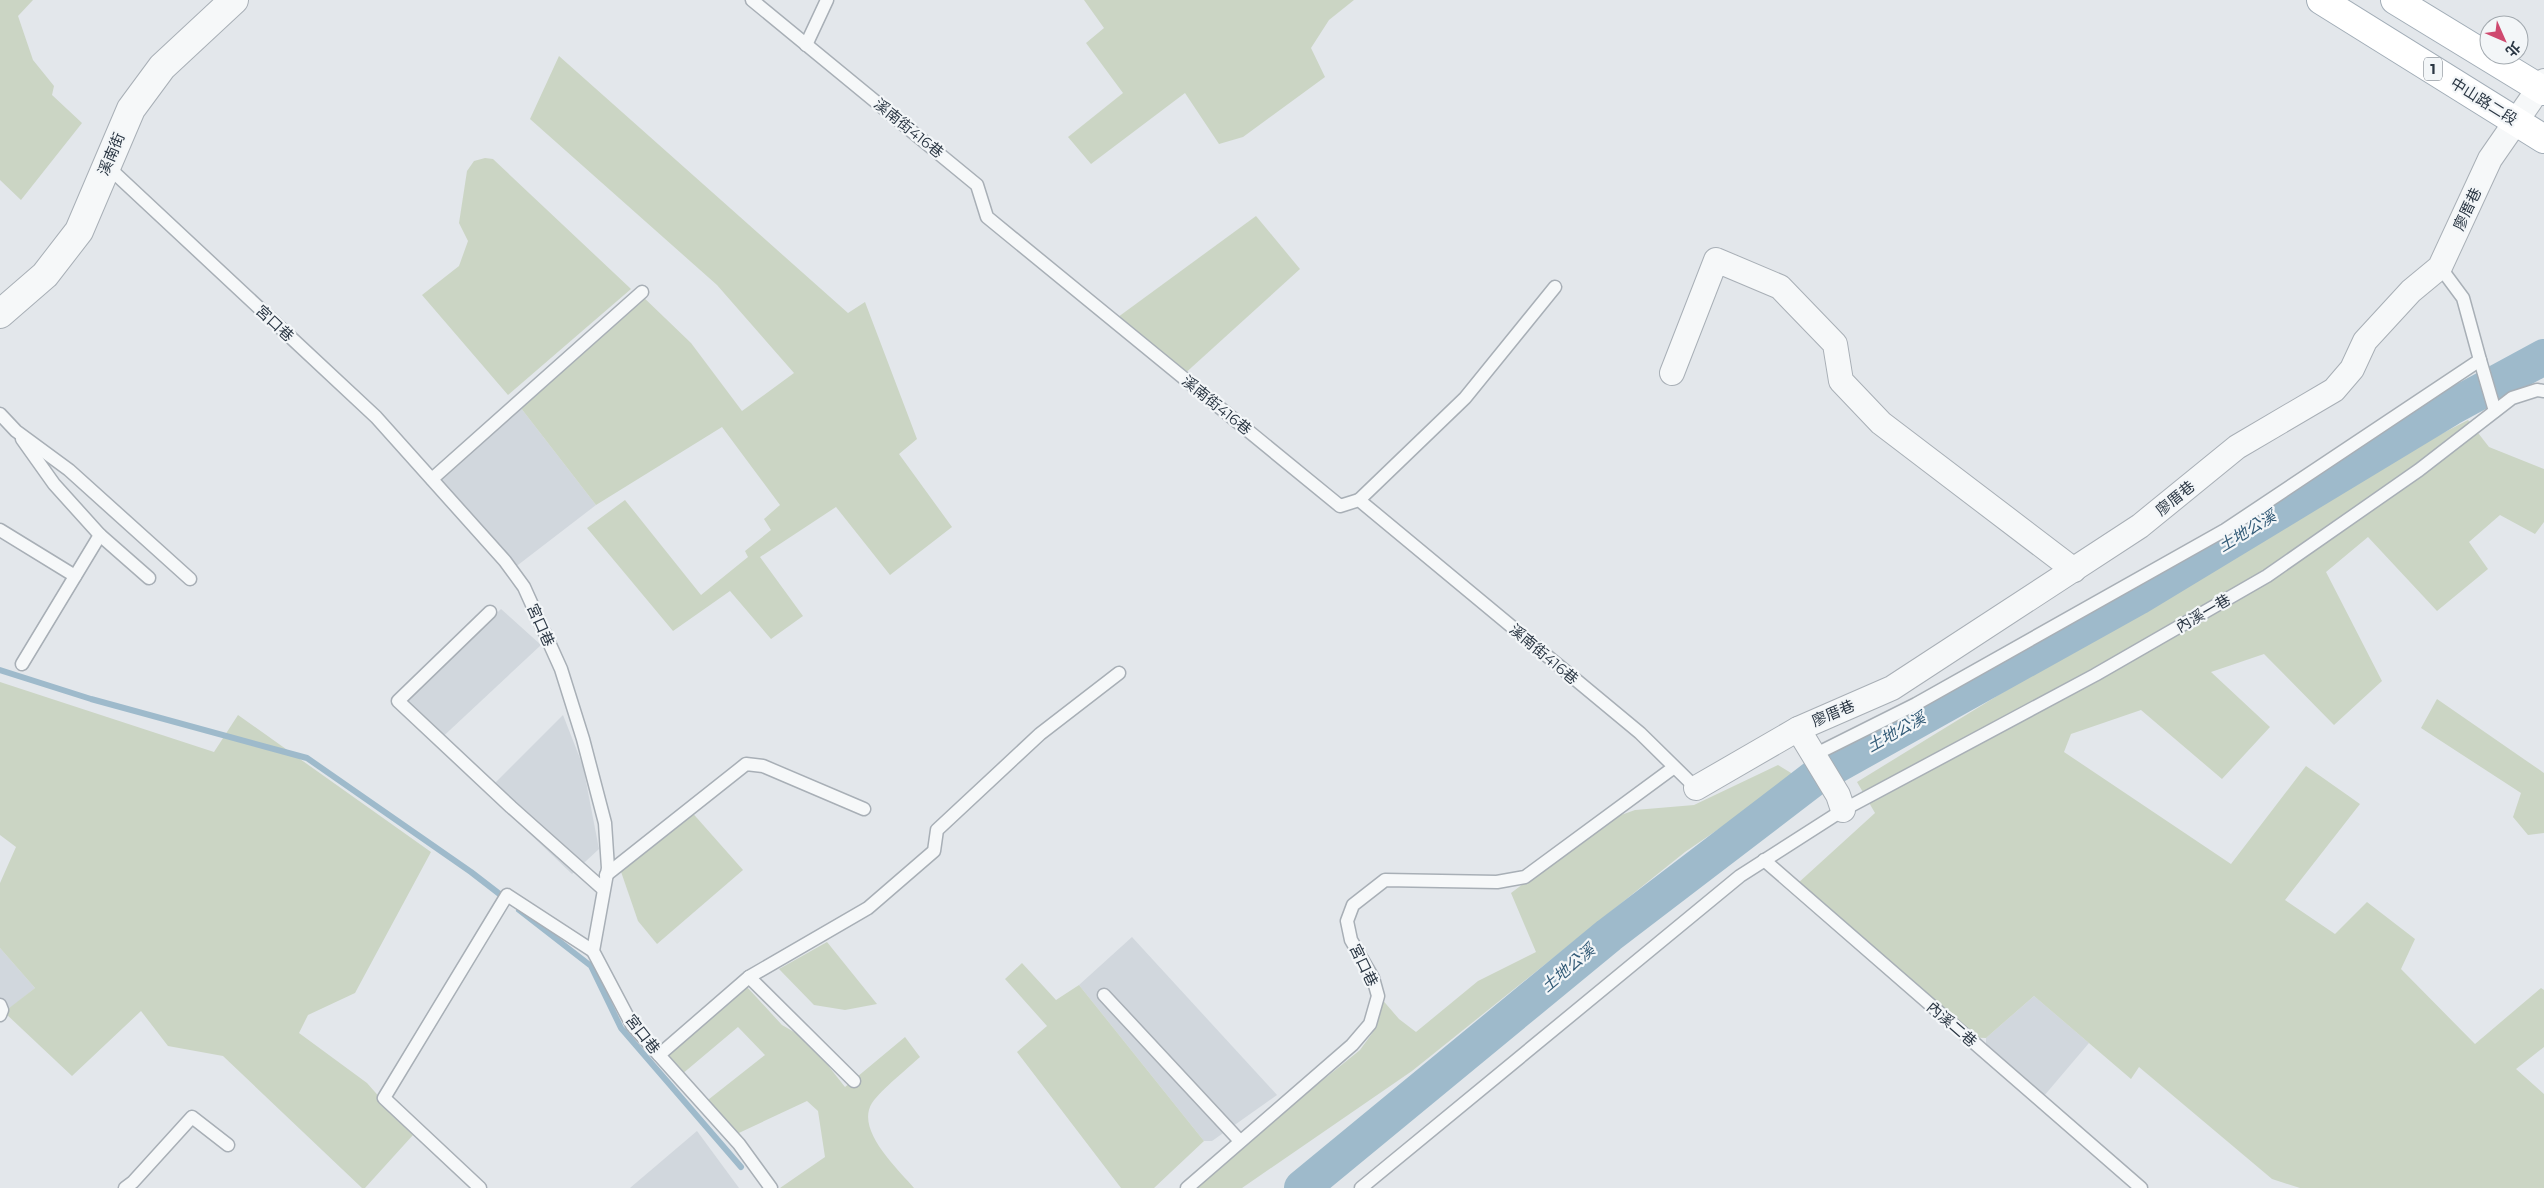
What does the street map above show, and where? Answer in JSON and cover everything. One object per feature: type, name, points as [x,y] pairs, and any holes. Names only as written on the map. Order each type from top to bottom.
[{"type":"main road","name":"中山路二段","points":[[2321,0],[2544,139]]},
{"type":"main road","points":[[2395,0],[2542,86]]},
{"type":"street","name":"溪南街","points":[[0,314],[45,275],[79,232],[130,109],[162,67],[234,0]]},
{"type":"street","name":"廖厝巷","points":[[1696,788],[1798,729],[1892,688],[2140,526],[2238,447],[2334,390],[2352,369],[2366,340],[2412,291],[2440,267],[2490,160],[2542,86]]},
{"type":"street","points":[[1672,373],[1716,260],[1780,287],[1835,344],[1841,381],[1882,423],[2074,570]]},
{"type":"street","points":[[1798,729],[1841,802]]},
{"type":"lane","name":"溪南街416巷","points":[[752,0],[977,185],[987,216],[1340,506],[1359,500],[1640,733],[1672,768],[1696,788]]},
{"type":"lane","points":[[806,45],[827,0]]},
{"type":"lane","name":"宮口巷","points":[[106,165],[376,417],[506,561],[524,587],[561,669],[583,739],[605,822],[606,875],[593,951],[632,1025],[739,1144],[771,1188]]},
{"type":"lane","points":[[2440,267],[2463,298],[2495,411]]},
{"type":"lane","points":[[1359,500],[1465,398],[1556,287]]},
{"type":"lane","points":[[432,479],[642,292]]},
{"type":"lane","points":[[1814,755],[1916,704],[2225,530],[2480,360]]},
{"type":"lane","name":"內溪一巷","points":[[1361,1188],[1740,876],[1841,802],[2095,675],[2267,576],[2419,470],[2512,398],[2537,390],[2544,391]]},
{"type":"lane","points":[[0,414],[16,431],[54,484],[100,535],[149,578]]},
{"type":"lane","points":[[16,431],[70,470],[190,579]]},
{"type":"lane","points":[[0,530],[75,576]]},
{"type":"lane","points":[[22,664],[100,535]]},
{"type":"lane","points":[[490,612],[398,701],[511,807],[603,889]]},
{"type":"lane","points":[[659,1055],[749,977],[868,908],[934,851],[937,830],[1040,734],[1119,673]]},
{"type":"lane","points":[[606,875],[746,764],[763,766],[864,809]]},
{"type":"lane","name":"宮口巷","points":[[1187,1188],[1352,1045],[1370,1024],[1378,996],[1373,978],[1351,940],[1347,921],[1353,906],[1385,880],[1498,882],[1525,877],[1672,768]]},
{"type":"lane","name":"內溪二巷","points":[[1764,860],[2141,1188]]},
{"type":"lane","points":[[474,1186],[384,1098],[507,896],[593,951]]},
{"type":"lane","points":[[749,977],[854,1081]]},
{"type":"lane","points":[[1104,995],[1240,1141]]},
{"type":"lane","points":[[0,1005],[2,1010],[0,1015]]},
{"type":"lane","points":[[125,1188],[133,1182],[192,1117],[228,1145]]},
{"type":"shaded area","points":[[517,403],[596,505],[514,568],[430,486]]},
{"type":"shaded area","points":[[501,609],[541,645],[435,744],[405,701]]},
{"type":"shaded area","points":[[563,715],[583,766],[599,849],[572,874],[486,792]]},
{"type":"shaded area","points":[[1132,937],[1277,1095],[1212,1141],[1204,1141],[1079,985]]},
{"type":"shaded area","points":[[0,948],[35,988],[0,1016]]},
{"type":"shaded area","points":[[2034,996],[2089,1043],[2038,1103],[1986,1059],[1986,1038]]},
{"type":"shaded area","points":[[697,1131],[739,1188],[630,1188]]},
{"type":"green space","points":[[0,0],[33,0],[18,16],[33,60],[54,86],[52,95],[82,123],[21,200],[0,180]]},
{"type":"green space","points":[[1084,0],[1354,0],[1329,20],[1311,48],[1325,77],[1243,137],[1219,144],[1185,93],[1091,164],[1068,137],[1123,93],[1086,43],[1104,28]]},
{"type":"green space","points":[[559,56],[848,313],[865,302],[917,439],[899,454],[952,527],[890,575],[836,507],[760,557],[803,616],[771,639],[730,591],[673,631],[587,528],[625,500],[701,595],[748,557],[745,551],[771,530],[764,519],[780,505],[722,427],[596,505],[517,403],[639,293],[691,343],[742,411],[794,373],[717,285],[530,119]]},
{"type":"green space","points":[[485,158],[493,159],[631,289],[508,395],[422,295],[459,266],[468,241],[459,223],[467,171],[474,161]]},
{"type":"green space","points":[[1256,216],[1300,269],[1181,377],[1114,320]]},
{"type":"green space","points":[[2468,420],[2489,447],[2544,469],[2544,522],[2535,534],[2500,515],[2469,542],[2488,569],[2437,611],[2368,537],[2326,572],[2382,681],[2334,725],[2264,654],[2211,672],[2270,727],[2222,779],[2141,710],[2071,734],[2064,752],[2231,864],[2306,766],[2360,804],[2285,900],[2335,934],[2367,902],[2415,939],[2401,969],[2475,1044],[2541,988],[2544,990],[2544,1047],[2516,1069],[2544,1094],[2544,1188],[2300,1188],[2272,1179],[2139,1067],[2131,1079],[2034,996],[1986,1038],[1964,1037],[1797,884],[1875,813],[1857,782],[2322,496]]},
{"type":"green space","points":[[0,682],[214,752],[238,715],[431,852],[355,993],[308,1015],[299,1033],[367,1083],[413,1135],[365,1188],[362,1188],[223,1056],[168,1046],[141,1011],[72,1076],[4,1012],[35,988],[0,948],[0,883],[16,847],[0,835]]},
{"type":"green space","points":[[2437,699],[2544,773],[2544,833],[2528,835],[2513,817],[2521,793],[2421,728]]},
{"type":"green space","points":[[1778,765],[1796,776],[1685,852],[1412,1071],[1242,1188],[1189,1188],[1360,1050],[1373,1032],[1380,997],[1399,1019],[1416,1032],[1478,981],[1536,952],[1511,893],[1610,819],[1635,810],[1694,805]]},
{"type":"green space","points":[[689,809],[743,870],[657,944],[638,921],[618,863]]},
{"type":"green space","points":[[827,942],[877,1004],[845,1010],[814,1005],[779,969]]},
{"type":"green space","points":[[1022,963],[1056,1000],[1079,985],[1204,1141],[1154,1188],[1121,1188],[1017,1052],[1047,1026],[1005,979]]},
{"type":"green space","points":[[747,987],[782,1025],[808,1040],[845,1087],[905,1037],[920,1057],[876,1097],[868,1114],[869,1125],[874,1137],[889,1160],[914,1188],[780,1188],[825,1157],[818,1111],[807,1101],[726,1139],[699,1107],[765,1055],[738,1027],[675,1080],[663,1055]]},
{"type":"waterway","name":"土地公溪","points":[[1302,1188],[1609,935],[1817,776],[2138,597],[2450,408],[2544,357]]},
{"type":"waterway","points":[[0,670],[91,699],[307,758],[471,872],[506,899]]},
{"type":"waterway","points":[[519,910],[591,966],[621,1028],[741,1167]]}]
